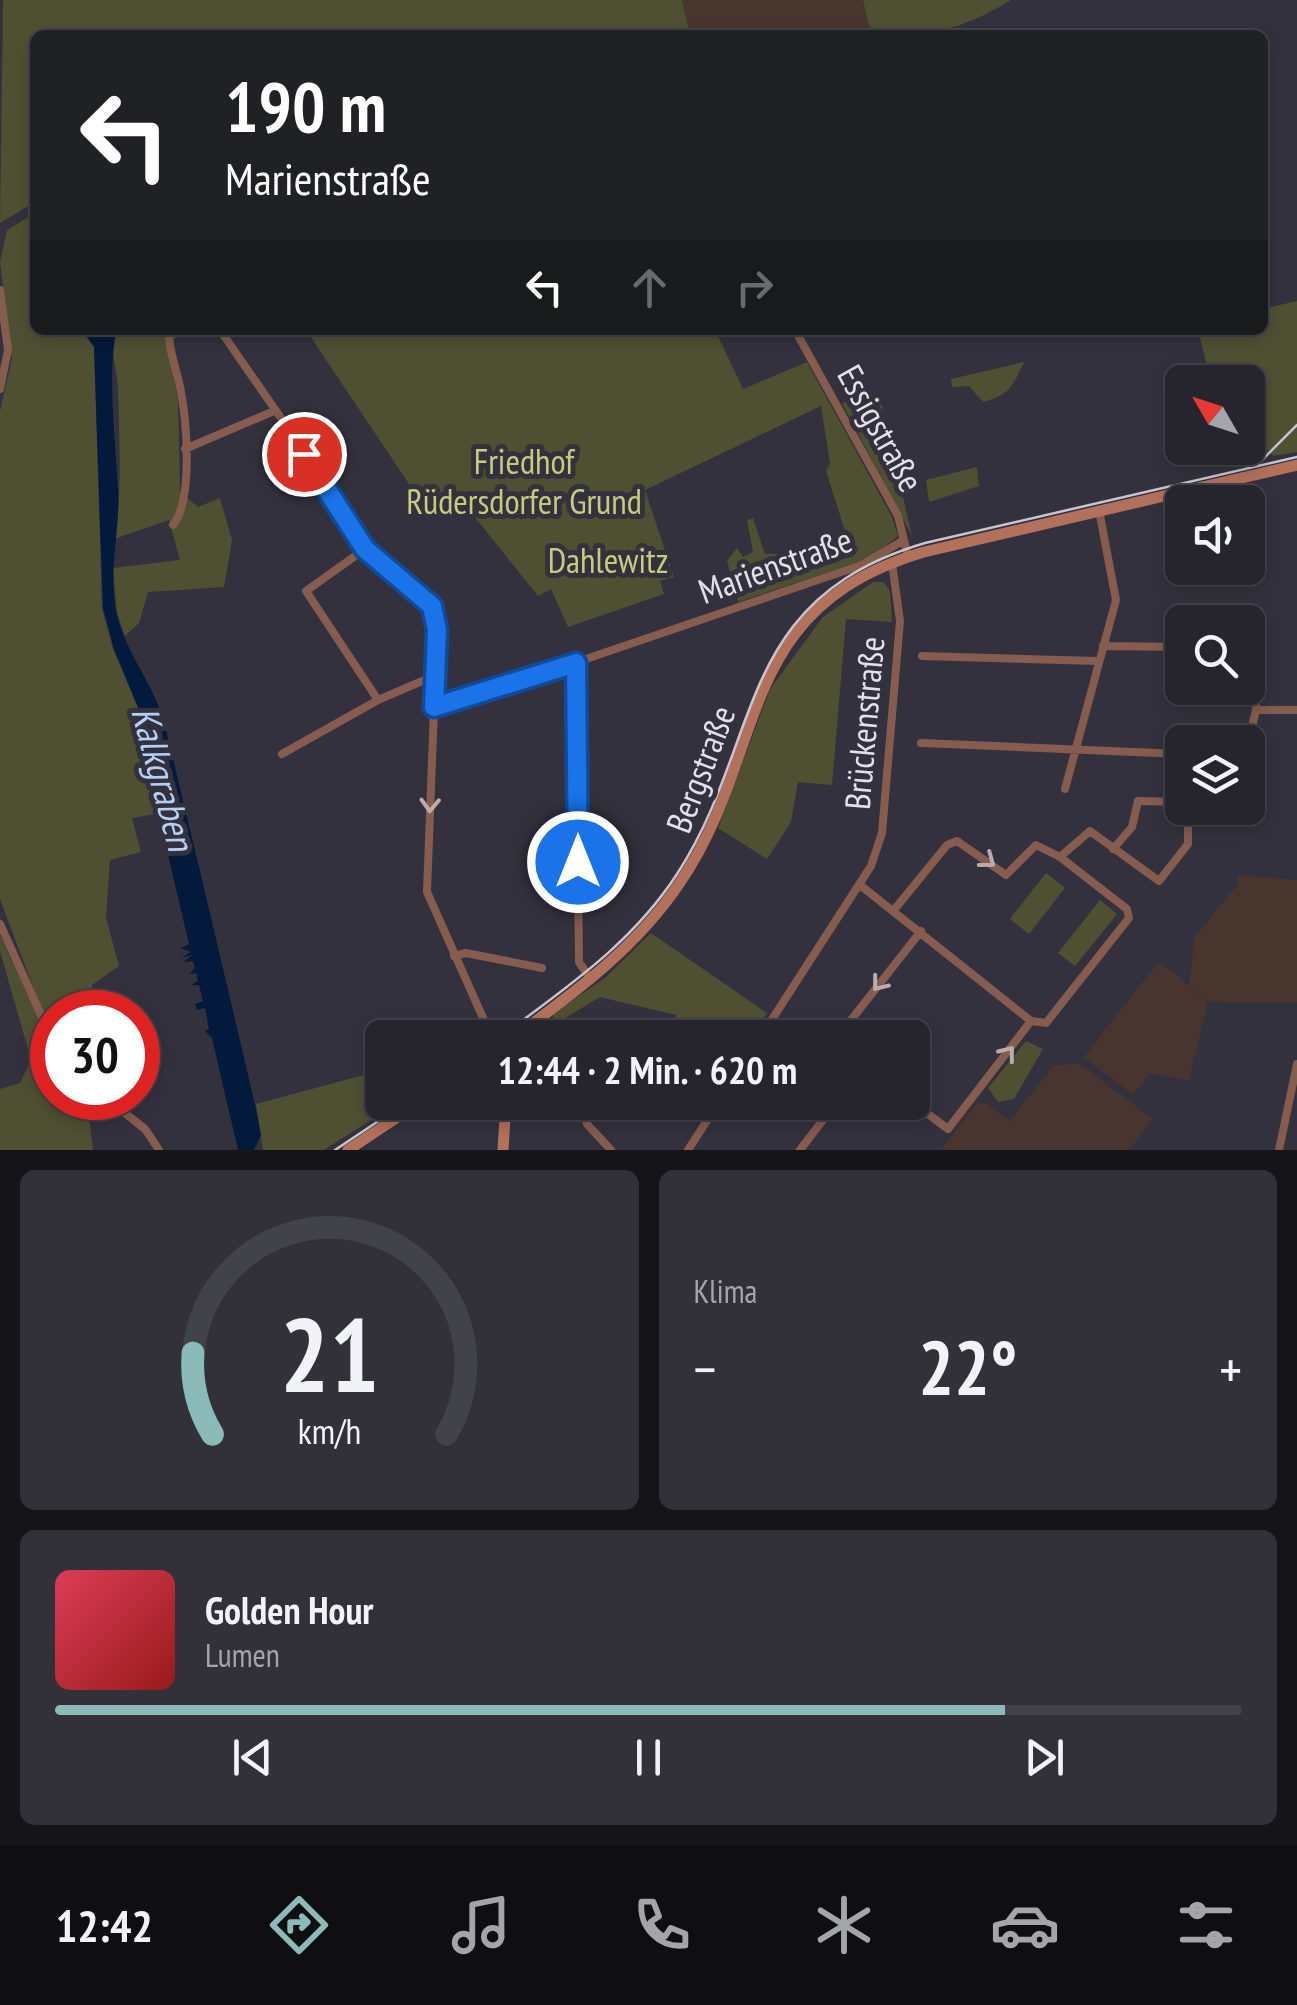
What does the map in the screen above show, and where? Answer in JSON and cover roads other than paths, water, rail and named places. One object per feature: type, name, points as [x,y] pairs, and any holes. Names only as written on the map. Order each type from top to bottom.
[{"type":"street","points":[[0,290],[8,350],[0,390]]},
{"type":"street","points":[[170,335],[182,396],[185,449],[182,514],[174,525]]},
{"type":"street","points":[[223,335],[365,549],[432,606],[437,630],[427,892],[484,1020]]},
{"type":"street","name":"Essigstraße","points":[[799,335],[898,516],[908,556]]},
{"type":"street","points":[[185,449],[274,411]]},
{"type":"street","name":"Marienstraße","points":[[892,563],[908,556],[1297,465]]},
{"type":"street","points":[[1065,789],[1116,600],[1099,510]]},
{"type":"street","name":"Marienstraße","points":[[434,707],[862,565],[904,540]]},
{"type":"street","points":[[365,549],[306,590],[378,700]]},
{"type":"street","name":"Brückenstraße","points":[[772,1020],[876,856],[884,817],[900,614],[892,563]]},
{"type":"street","name":"Bergstraße","points":[[537,1020],[591,980],[660,910],[688,871],[721,804],[761,688],[783,649],[833,597],[892,563]]},
{"type":"street","points":[[1103,646],[1165,647]]},
{"type":"street","points":[[922,656],[1098,660]]},
{"type":"street","points":[[576,663],[579,962],[591,980]]},
{"type":"street","points":[[282,754],[378,700],[434,676]]},
{"type":"street","points":[[1252,725],[1256,705]]},
{"type":"street","points":[[1256,710],[1297,710]]},
{"type":"street","points":[[921,743],[1165,753]]},
{"type":"street","points":[[1113,849],[1132,827],[1138,801],[1165,803]]},
{"type":"street","points":[[1060,857],[1090,832],[1160,881],[1188,844],[1187,825]]},
{"type":"street","points":[[860,885],[1031,1020],[1046,1023],[1129,918],[1126,909],[1060,857],[1032,846],[1006,875],[962,842],[953,841],[894,910]]},
{"type":"street","points":[[0,924],[30,990]]},
{"type":"street","points":[[851,1020],[921,931]]},
{"type":"street","points":[[454,956],[466,953],[542,968]]},
{"type":"street","points":[[930,1116],[948,1129],[1031,1020]]},
{"type":"street","points":[[1279,1150],[1297,1064]]},
{"type":"street","points":[[133,1120],[159,1150]]},
{"type":"street","points":[[348,1150],[393,1120]]},
{"type":"street","points":[[503,1150],[505,1120]]},
{"type":"street","points":[[586,1120],[612,1150]]},
{"type":"street","points":[[688,1150],[707,1120]]},
{"type":"street","points":[[800,1150],[823,1120]]},
{"type":"water","name":"Kalkgraben","points":[[86,335],[116,335],[112,381],[118,502],[113,582],[117,615],[165,726],[256,1109],[261,1135],[254,1150],[238,1150],[212,1038],[205,1031],[209,1029],[205,1008],[197,1010],[195,1004],[203,1001],[199,985],[191,985],[198,981],[196,973],[190,974],[195,967],[193,961],[184,962],[192,955],[181,958],[191,952],[181,948],[189,944],[168,855],[149,734],[114,649],[103,608],[94,347]]},
{"type":"tram line","points":[[1265,457],[1297,425]]},
{"type":"tram line","points":[[523,1020],[618,944],[677,874],[705,824],[762,680],[785,637],[817,600],[863,568],[925,543],[1297,457]]},
{"type":"tram line","points":[[335,1150],[380,1120]]},
{"type":"park label","name":"Friedhof Rüdersdorfer Grund","points":[[524,481]]},
{"type":"park label","name":"Dahlewitz","points":[[608,560]]}]
